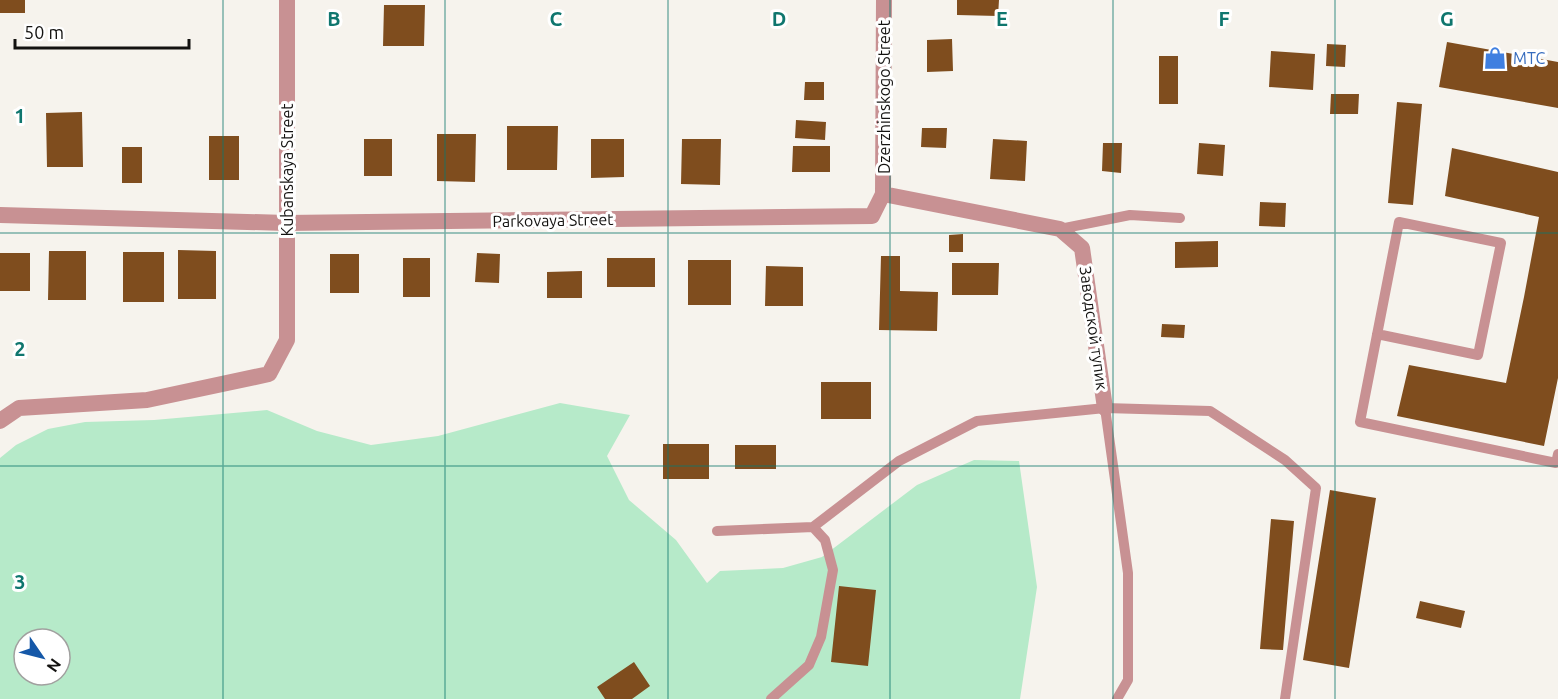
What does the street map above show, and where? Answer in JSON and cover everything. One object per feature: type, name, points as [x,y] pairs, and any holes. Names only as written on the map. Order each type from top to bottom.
[{"type":"street","name":"Kubanskaya Street","points":[[0,422],[19,408],[147,400],[269,374],[287,340],[287,0]]},
{"type":"street","name":"Dzerzhinskogo Street","points":[[883,195],[884,0]]},
{"type":"street","name":"Parkovaya Street","points":[[0,215],[286,223],[872,216],[883,195]]},
{"type":"street","points":[[883,195],[1060,229]]},
{"type":"street","name":"Заводской тупик","points":[[1060,229],[1082,248],[1105,408]]},
{"type":"lane","points":[[1060,229],[1130,215],[1180,218]]},
{"type":"lane","points":[[1377,334],[1478,355],[1501,243],[1399,222],[1377,334],[1360,422],[1556,463],[1558,454]]},
{"type":"lane","points":[[1105,408],[1128,573],[1128,680],[1117,699]]},
{"type":"lane","points":[[717,531],[813,527],[899,460],[977,421],[1105,408],[1210,411],[1285,459],[1316,488],[1285,699]]},
{"type":"lane","points":[[771,699],[809,665],[821,637],[833,570],[825,540],[813,527]]},
{"type":"green space","points":[[560,403],[630,415],[607,456],[629,500],[676,540],[707,583],[720,571],[783,568],[822,557],[917,485],[974,460],[1019,461],[1037,587],[1020,699],[0,699],[0,458],[16,445],[48,429],[85,422],[154,420],[267,410],[317,431],[371,445],[438,436]]},
{"type":"building","points":[[0,0],[25,0],[25,13],[0,13]]},
{"type":"building","points":[[957,0],[999,0],[998,16],[957,15]]},
{"type":"building","points":[[384,5],[425,5],[424,46],[383,46]]},
{"type":"building","points":[[952,39],[953,71],[927,72],[927,40]]},
{"type":"building","points":[[1447,42],[1558,62],[1558,108],[1439,87]]},
{"type":"building","points":[[1327,44],[1346,45],[1345,67],[1326,66]]},
{"type":"building","points":[[1271,51],[1315,54],[1313,90],[1269,87]]},
{"type":"building","points":[[1159,56],[1178,56],[1178,104],[1159,104]]},
{"type":"building","points":[[805,82],[824,82],[824,100],[804,100]]},
{"type":"building","points":[[1331,94],[1359,94],[1358,114],[1330,114]]},
{"type":"building","points":[[1397,102],[1422,104],[1413,205],[1388,203]]},
{"type":"building","points":[[82,112],[83,167],[47,167],[46,113]]},
{"type":"building","points":[[796,120],[826,122],[825,140],[795,138]]},
{"type":"building","points":[[507,126],[558,126],[557,170],[507,170]]},
{"type":"building","points":[[922,128],[947,128],[946,148],[921,147]]},
{"type":"building","points":[[437,134],[476,134],[475,182],[437,181]]},
{"type":"building","points":[[209,136],[239,136],[239,180],[209,180]]},
{"type":"building","points":[[364,139],[392,139],[392,176],[364,176]]},
{"type":"building","points":[[591,139],[624,139],[624,177],[591,178]]},
{"type":"building","points":[[682,139],[721,139],[720,185],[681,184]]},
{"type":"building","points":[[993,139],[1027,141],[1025,181],[990,179]]},
{"type":"building","points":[[1103,143],[1122,143],[1121,173],[1102,171]]},
{"type":"building","points":[[1199,143],[1225,145],[1223,176],[1197,174]]},
{"type":"building","points":[[793,146],[830,146],[830,172],[792,172]]},
{"type":"building","points":[[122,147],[142,147],[142,183],[122,183]]},
{"type":"building","points":[[1452,148],[1558,172],[1558,378],[1544,446],[1397,416],[1409,365],[1506,383],[1524,297],[1539,217],[1445,196]]},
{"type":"building","points":[[1260,202],[1286,203],[1285,227],[1259,226]]},
{"type":"building","points":[[963,234],[963,252],[949,252],[949,235]]},
{"type":"building","points":[[1218,241],[1218,267],[1175,268],[1175,242]]},
{"type":"building","points":[[178,250],[216,251],[216,299],[178,299]]},
{"type":"building","points":[[49,251],[86,251],[86,300],[48,300]]},
{"type":"building","points":[[123,252],[164,252],[164,302],[123,302]]},
{"type":"building","points":[[0,253],[30,253],[30,291],[0,291]]},
{"type":"building","points":[[477,253],[500,254],[499,283],[475,282]]},
{"type":"building","points":[[330,254],[359,254],[359,293],[330,293]]},
{"type":"building","points":[[881,256],[900,256],[900,291],[938,292],[937,331],[879,330]]},
{"type":"building","points":[[403,258],[430,258],[430,297],[403,297]]},
{"type":"building","points":[[607,258],[655,258],[655,287],[607,287]]},
{"type":"building","points":[[688,260],[731,260],[731,305],[688,305]]},
{"type":"building","points":[[952,263],[999,263],[998,295],[952,295]]},
{"type":"building","points":[[766,266],[803,267],[803,306],[765,306]]},
{"type":"building","points":[[582,271],[582,298],[547,298],[547,272]]},
{"type":"building","points":[[1162,324],[1185,325],[1184,338],[1161,337]]},
{"type":"building","points":[[821,382],[871,382],[871,419],[821,419]]},
{"type":"building","points":[[663,444],[709,444],[709,479],[663,479]]},
{"type":"building","points":[[735,445],[776,445],[776,469],[735,469]]},
{"type":"building","points":[[1330,490],[1376,498],[1349,668],[1303,660]]},
{"type":"building","points":[[1271,519],[1294,521],[1283,650],[1260,649]]},
{"type":"building","points":[[839,586],[876,590],[868,666],[831,662]]},
{"type":"building","points":[[1420,601],[1465,611],[1461,628],[1416,618]]},
{"type":"building","points":[[634,662],[650,686],[632,699],[605,699],[597,687]]},
{"type":"place","name":"МТС","points":[[1495,58]]}]
